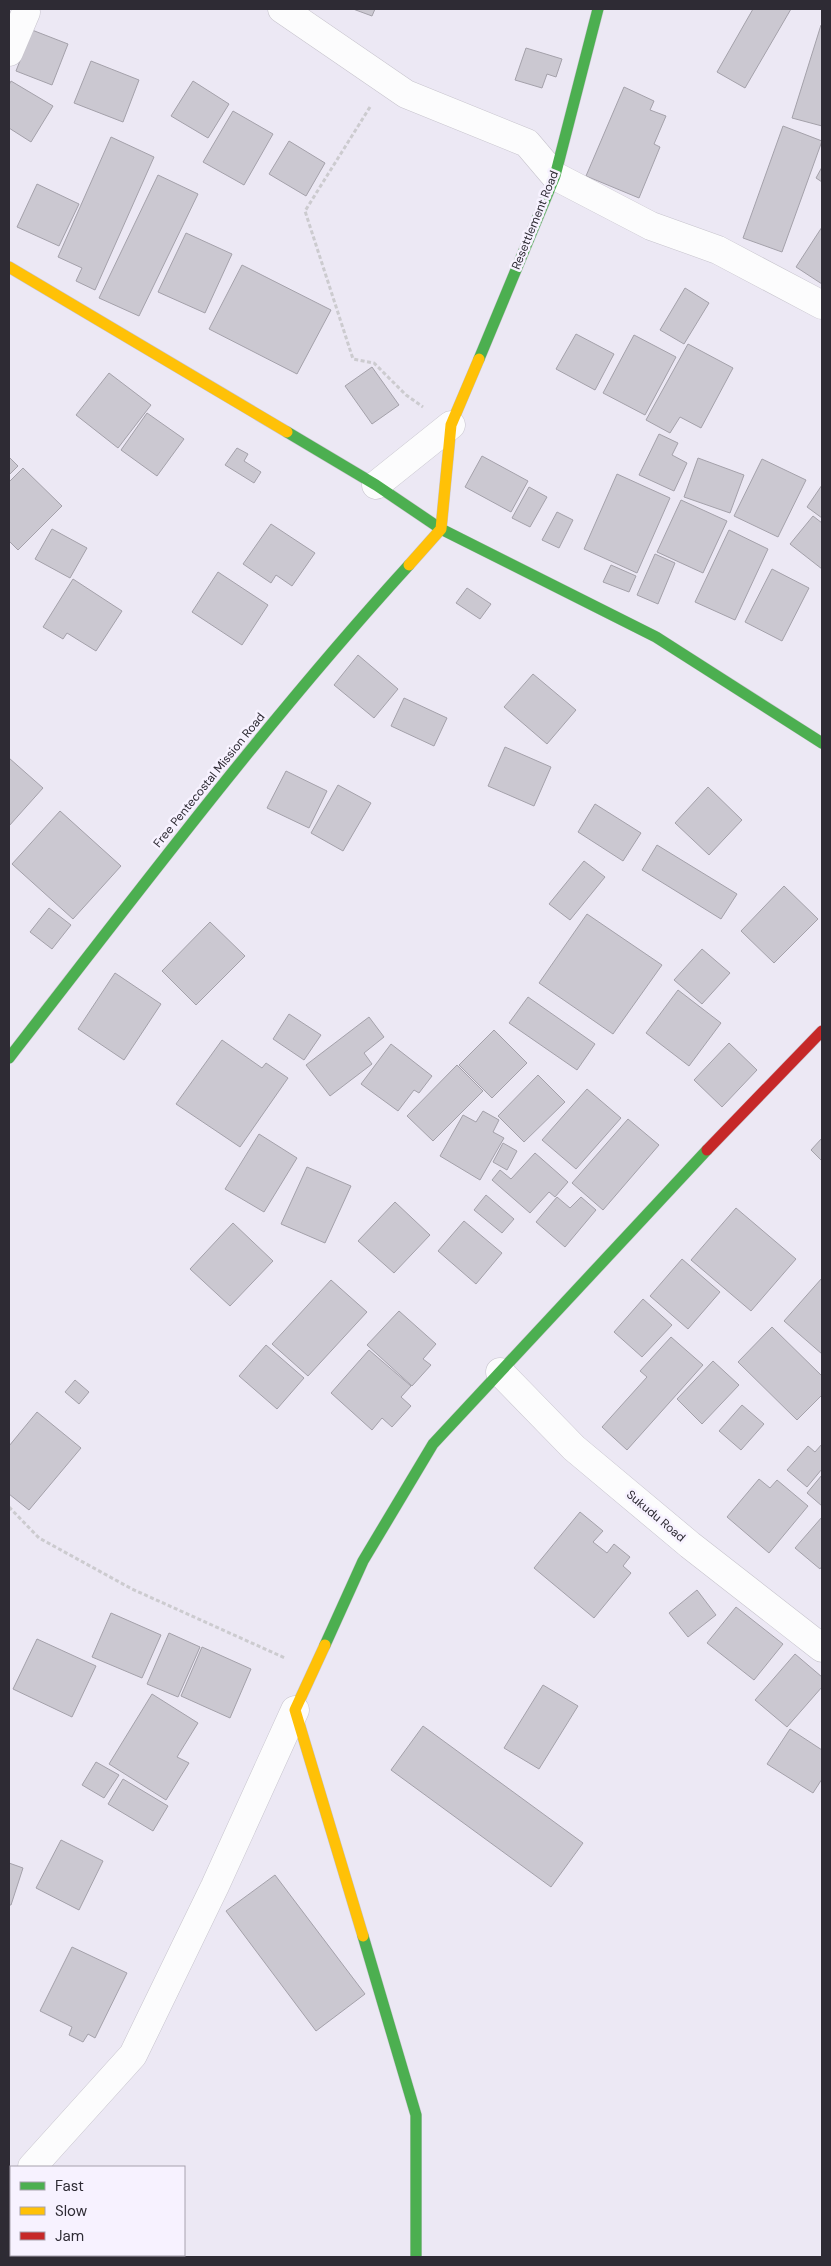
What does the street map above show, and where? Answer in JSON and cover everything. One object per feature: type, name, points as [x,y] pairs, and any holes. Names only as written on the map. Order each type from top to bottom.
[{"type":"street","points":[[282,9],[406,94],[527,143],[554,176],[651,226],[718,250],[822,305]]},
{"type":"street","name":"Resettlement Road","points":[[441,529],[450,424],[554,176],[598,9]]},
{"type":"street","points":[[9,52],[26,12]]},
{"type":"street","points":[[9,267],[376,485],[441,529],[656,637],[822,743]]},
{"type":"street","name":"Resettlement Road","points":[[376,485],[450,424]]},
{"type":"street","name":"Free Pentecostal Mission Road","points":[[9,1058],[177,841],[344,636],[441,529]]},
{"type":"street","points":[[33,2166],[132,2055],[215,1886],[363,1561],[433,1444],[724,1132],[822,1031]]},
{"type":"street","name":"Sukudu Road","points":[[500,1372],[574,1448],[690,1545],[822,1648]]},
{"type":"street","points":[[295,1710],[416,2115],[416,2257]]},
{"type":"path","points":[[387,81],[305,211],[353,359],[374,363],[406,395],[450,424]]},
{"type":"path","points":[[9,1507],[39,1538],[132,1589],[313,1671]]},
{"type":"building","points":[[353,9],[375,9],[372,16]]},
{"type":"building","points":[[753,9],[791,9],[745,88],[717,72]]},
{"type":"building","points":[[822,26],[822,126],[792,118]]},
{"type":"building","points":[[32,30],[68,44],[52,85],[16,71]]},
{"type":"building","points":[[526,48],[562,59],[556,77],[547,74],[542,88],[515,80]]},
{"type":"building","points":[[91,61],[139,80],[123,122],[74,103]]},
{"type":"building","points":[[11,81],[53,106],[31,142],[9,128],[9,85]]},
{"type":"building","points":[[193,81],[229,104],[208,138],[171,116]]},
{"type":"building","points":[[624,87],[654,101],[650,110],[666,116],[654,144],[660,147],[639,198],[586,176]]},
{"type":"building","points":[[233,111],[273,134],[244,185],[203,162]]},
{"type":"building","points":[[783,126],[822,141],[782,252],[743,238]]},
{"type":"building","points":[[111,137],[154,157],[95,290],[76,281],[82,268],[58,257]]},
{"type":"building","points":[[289,141],[325,163],[306,196],[269,174]]},
{"type":"building","points":[[822,167],[822,182],[816,178]]},
{"type":"building","points":[[158,175],[198,194],[139,316],[99,298]]},
{"type":"building","points":[[37,184],[79,204],[59,246],[17,227]]},
{"type":"building","points":[[822,227],[822,284],[796,267]]},
{"type":"building","points":[[186,233],[232,254],[205,313],[158,292]]},
{"type":"building","points":[[242,265],[331,310],[297,374],[209,329]]},
{"type":"building","points":[[685,288],[709,303],[684,344],[660,330]]},
{"type":"building","points":[[576,334],[614,354],[595,390],[556,369]]},
{"type":"building","points":[[634,335],[676,357],[645,415],[603,393]]},
{"type":"building","points":[[688,344],[733,368],[701,428],[680,417],[670,433],[646,420]]},
{"type":"building","points":[[372,367],[399,405],[372,424],[345,386]]},
{"type":"building","points":[[109,373],[151,405],[118,448],[76,415]]},
{"type":"building","points":[[147,413],[184,439],[157,476],[121,450]]},
{"type":"building","points":[[659,434],[678,443],[672,455],[687,463],[674,491],[639,475]]},
{"type":"building","points":[[237,448],[248,454],[244,461],[261,472],[254,483],[225,465]]},
{"type":"building","points":[[482,456],[528,481],[511,512],[465,487]]},
{"type":"building","points":[[9,457],[18,466],[9,475]]},
{"type":"building","points":[[698,458],[744,475],[730,513],[684,497]]},
{"type":"building","points":[[762,459],[806,480],[778,537],[734,516]]},
{"type":"building","points":[[23,468],[62,506],[18,550],[9,541],[9,482]]},
{"type":"building","points":[[617,474],[670,498],[637,573],[584,549]]},
{"type":"building","points":[[822,485],[822,518],[807,507]]},
{"type":"building","points":[[529,487],[547,497],[530,527],[512,518]]},
{"type":"building","points":[[681,500],[727,521],[703,573],[657,552]]},
{"type":"building","points":[[557,512],[573,520],[559,548],[542,540]]},
{"type":"building","points":[[813,516],[822,523],[822,569],[790,544]]},
{"type":"building","points":[[271,524],[315,553],[292,586],[276,575],[271,583],[243,564]]},
{"type":"building","points":[[52,529],[87,548],[70,578],[35,559]]},
{"type":"building","points":[[729,530],[768,549],[735,620],[695,602]]},
{"type":"building","points":[[655,554],[675,563],[658,604],[637,595]]},
{"type":"building","points":[[611,565],[636,576],[629,592],[603,582]]},
{"type":"building","points":[[772,569],[809,588],[782,641],[745,622]]},
{"type":"building","points":[[218,572],[268,605],[242,645],[192,612]]},
{"type":"building","points":[[73,579],[122,611],[96,651],[67,633],[63,639],[43,627]]},
{"type":"building","points":[[467,588],[491,604],[480,619],[456,603]]},
{"type":"building","points":[[358,655],[398,689],[374,718],[334,685]]},
{"type":"building","points":[[533,674],[576,710],[547,744],[504,707]]},
{"type":"building","points":[[404,698],[447,718],[434,746],[391,726]]},
{"type":"building","points":[[505,747],[551,767],[534,806],[488,786]]},
{"type":"building","points":[[9,758],[43,788],[9,826]]},
{"type":"building","points":[[286,771],[327,791],[309,828],[267,808]]},
{"type":"building","points":[[338,785],[371,803],[343,851],[311,833]]},
{"type":"building","points":[[708,787],[742,820],[709,855],[675,823]]},
{"type":"building","points":[[595,804],[641,833],[623,861],[578,832]]},
{"type":"building","points":[[60,811],[121,866],[73,919],[12,864]]},
{"type":"building","points":[[657,845],[737,894],[721,919],[642,870]]},
{"type":"building","points":[[584,861],[605,877],[570,920],[549,904]]},
{"type":"building","points":[[784,886],[818,919],[774,963],[741,931]]},
{"type":"building","points":[[49,908],[71,925],[52,949],[30,932]]},
{"type":"building","points":[[587,914],[662,965],[613,1034],[539,983]]},
{"type":"building","points":[[210,922],[245,956],[196,1005],[162,971]]},
{"type":"building","points":[[702,949],[730,973],[702,1004],[674,980]]},
{"type":"building","points":[[115,973],[161,1004],[124,1060],[78,1029]]},
{"type":"building","points":[[678,990],[721,1023],[689,1066],[646,1033]]},
{"type":"building","points":[[528,997],[595,1044],[577,1070],[509,1023]]},
{"type":"building","points":[[289,1014],[321,1035],[304,1060],[273,1039]]},
{"type":"building","points":[[369,1017],[384,1037],[364,1053],[372,1064],[330,1096],[306,1065]]},
{"type":"building","points":[[494,1030],[527,1063],[492,1098],[459,1065]]},
{"type":"building","points":[[222,1040],[262,1068],[266,1063],[288,1078],[240,1147],[176,1104]]},
{"type":"building","points":[[729,1043],[757,1070],[722,1107],[694,1080]]},
{"type":"building","points":[[391,1044],[432,1076],[419,1093],[414,1090],[398,1111],[361,1084]]},
{"type":"building","points":[[457,1065],[483,1091],[433,1141],[407,1116]]},
{"type":"building","points":[[538,1075],[565,1102],[524,1142],[498,1116]]},
{"type":"building","points":[[587,1089],[621,1118],[576,1169],[542,1140]]},
{"type":"building","points":[[483,1111],[499,1120],[493,1132],[504,1138],[480,1180],[440,1156],[463,1115],[476,1122]]},
{"type":"building","points":[[628,1119],[659,1145],[603,1210],[572,1183]]},
{"type":"building","points":[[259,1134],[297,1158],[264,1212],[225,1189]]},
{"type":"building","points":[[822,1138],[822,1161],[811,1150]]},
{"type":"building","points":[[503,1143],[517,1151],[507,1170],[493,1162]]},
{"type":"building","points":[[535,1153],[568,1182],[555,1197],[549,1192],[530,1213],[492,1180],[500,1170],[511,1179]]},
{"type":"building","points":[[307,1167],[351,1186],[325,1243],[281,1224]]},
{"type":"building","points":[[486,1195],[514,1219],[502,1233],[474,1210]]},
{"type":"building","points":[[557,1197],[570,1208],[581,1197],[596,1210],[565,1247],[536,1222]]},
{"type":"building","points":[[395,1202],[430,1235],[394,1273],[358,1241]]},
{"type":"building","points":[[736,1208],[796,1259],[751,1311],[691,1260]]},
{"type":"building","points":[[464,1221],[502,1253],[476,1284],[438,1251]]},
{"type":"building","points":[[233,1223],[273,1261],[230,1306],[190,1269]]},
{"type":"building","points":[[682,1259],[720,1292],[688,1329],[650,1296]]},
{"type":"building","points":[[822,1278],[822,1354],[784,1321]]},
{"type":"building","points":[[331,1280],[367,1312],[308,1376],[272,1344]]},
{"type":"building","points":[[643,1299],[672,1325],[642,1357],[614,1332]]},
{"type":"building","points":[[399,1311],[436,1344],[423,1359],[431,1365],[412,1386],[367,1345]]},
{"type":"building","points":[[772,1327],[822,1376],[822,1395],[797,1420],[738,1362]]},
{"type":"building","points":[[671,1337],[703,1365],[627,1450],[602,1427],[647,1377],[640,1371]]},
{"type":"building","points":[[266,1345],[304,1378],[277,1409],[239,1376]]},
{"type":"building","points":[[369,1350],[411,1386],[401,1397],[411,1406],[392,1427],[382,1418],[372,1430],[331,1393]]},
{"type":"building","points":[[713,1361],[739,1385],[702,1424],[677,1399]]},
{"type":"building","points":[[75,1380],[89,1392],[79,1404],[65,1392]]},
{"type":"building","points":[[742,1405],[764,1424],[741,1450],[719,1431]]},
{"type":"building","points":[[37,1412],[81,1448],[29,1510],[9,1494],[9,1446]]},
{"type":"building","points":[[822,1444],[822,1469],[807,1487],[787,1470],[808,1446],[815,1452]]},
{"type":"building","points":[[822,1475],[822,1506],[807,1493]]},
{"type":"building","points":[[759,1479],[770,1488],[777,1480],[808,1506],[769,1553],[727,1517]]},
{"type":"building","points":[[580,1512],[603,1531],[593,1542],[607,1553],[614,1544],[630,1557],[623,1566],[631,1573],[594,1618],[534,1568]]},
{"type":"building","points":[[822,1517],[822,1566],[820,1569],[795,1548]]},
{"type":"building","points":[[697,1590],[716,1615],[688,1637],[669,1613]]},
{"type":"building","points":[[736,1607],[783,1644],[754,1680],[707,1643]]},
{"type":"building","points":[[111,1613],[161,1635],[142,1678],[92,1657]]},
{"type":"building","points":[[169,1633],[200,1647],[178,1697],[147,1684]]},
{"type":"building","points":[[37,1639],[96,1666],[72,1717],[13,1689]]},
{"type":"building","points":[[202,1647],[251,1669],[230,1718],[181,1696]]},
{"type":"building","points":[[795,1654],[822,1677],[822,1687],[787,1727],[755,1700]]},
{"type":"building","points":[[543,1685],[578,1706],[539,1769],[504,1748]]},
{"type":"building","points":[[152,1694],[198,1723],[177,1757],[189,1763],[166,1800],[109,1764]]},
{"type":"building","points":[[423,1726],[583,1843],[551,1887],[391,1770]]},
{"type":"building","points":[[790,1729],[822,1750],[822,1779],[813,1793],[767,1764]]},
{"type":"building","points":[[96,1762],[119,1775],[104,1798],[82,1785]]},
{"type":"building","points":[[123,1779],[168,1806],[153,1831],[108,1804]]},
{"type":"building","points":[[61,1840],[103,1861],[79,1910],[36,1888]]},
{"type":"building","points":[[9,1863],[23,1868],[11,1905],[9,1905]]},
{"type":"building","points":[[275,1875],[365,1994],[316,2031],[226,1911]]},
{"type":"building","points":[[72,1947],[127,1973],[95,2038],[88,2034],[83,2042],[69,2035],[72,2027],[40,2011]]},
{"type":"traffic: fast","points":[[479,359],[555,176],[598,9]]},
{"type":"traffic: fast","points":[[287,432],[376,485],[441,529],[656,637],[822,743]]},
{"type":"traffic: fast","points":[[9,1058],[254,746],[356,624],[409,565]]},
{"type":"traffic: fast","points":[[325,1645],[363,1561],[433,1444],[707,1150]]},
{"type":"traffic: fast","points":[[363,1936],[416,2115],[416,2257]]},
{"type":"traffic: slow","points":[[9,267],[287,432]]},
{"type":"traffic: slow","points":[[409,565],[441,529],[451,425],[479,359]]},
{"type":"traffic: slow","points":[[325,1645],[295,1710],[363,1936]]},
{"type":"traffic: jam","points":[[707,1150],[822,1031]]}]
